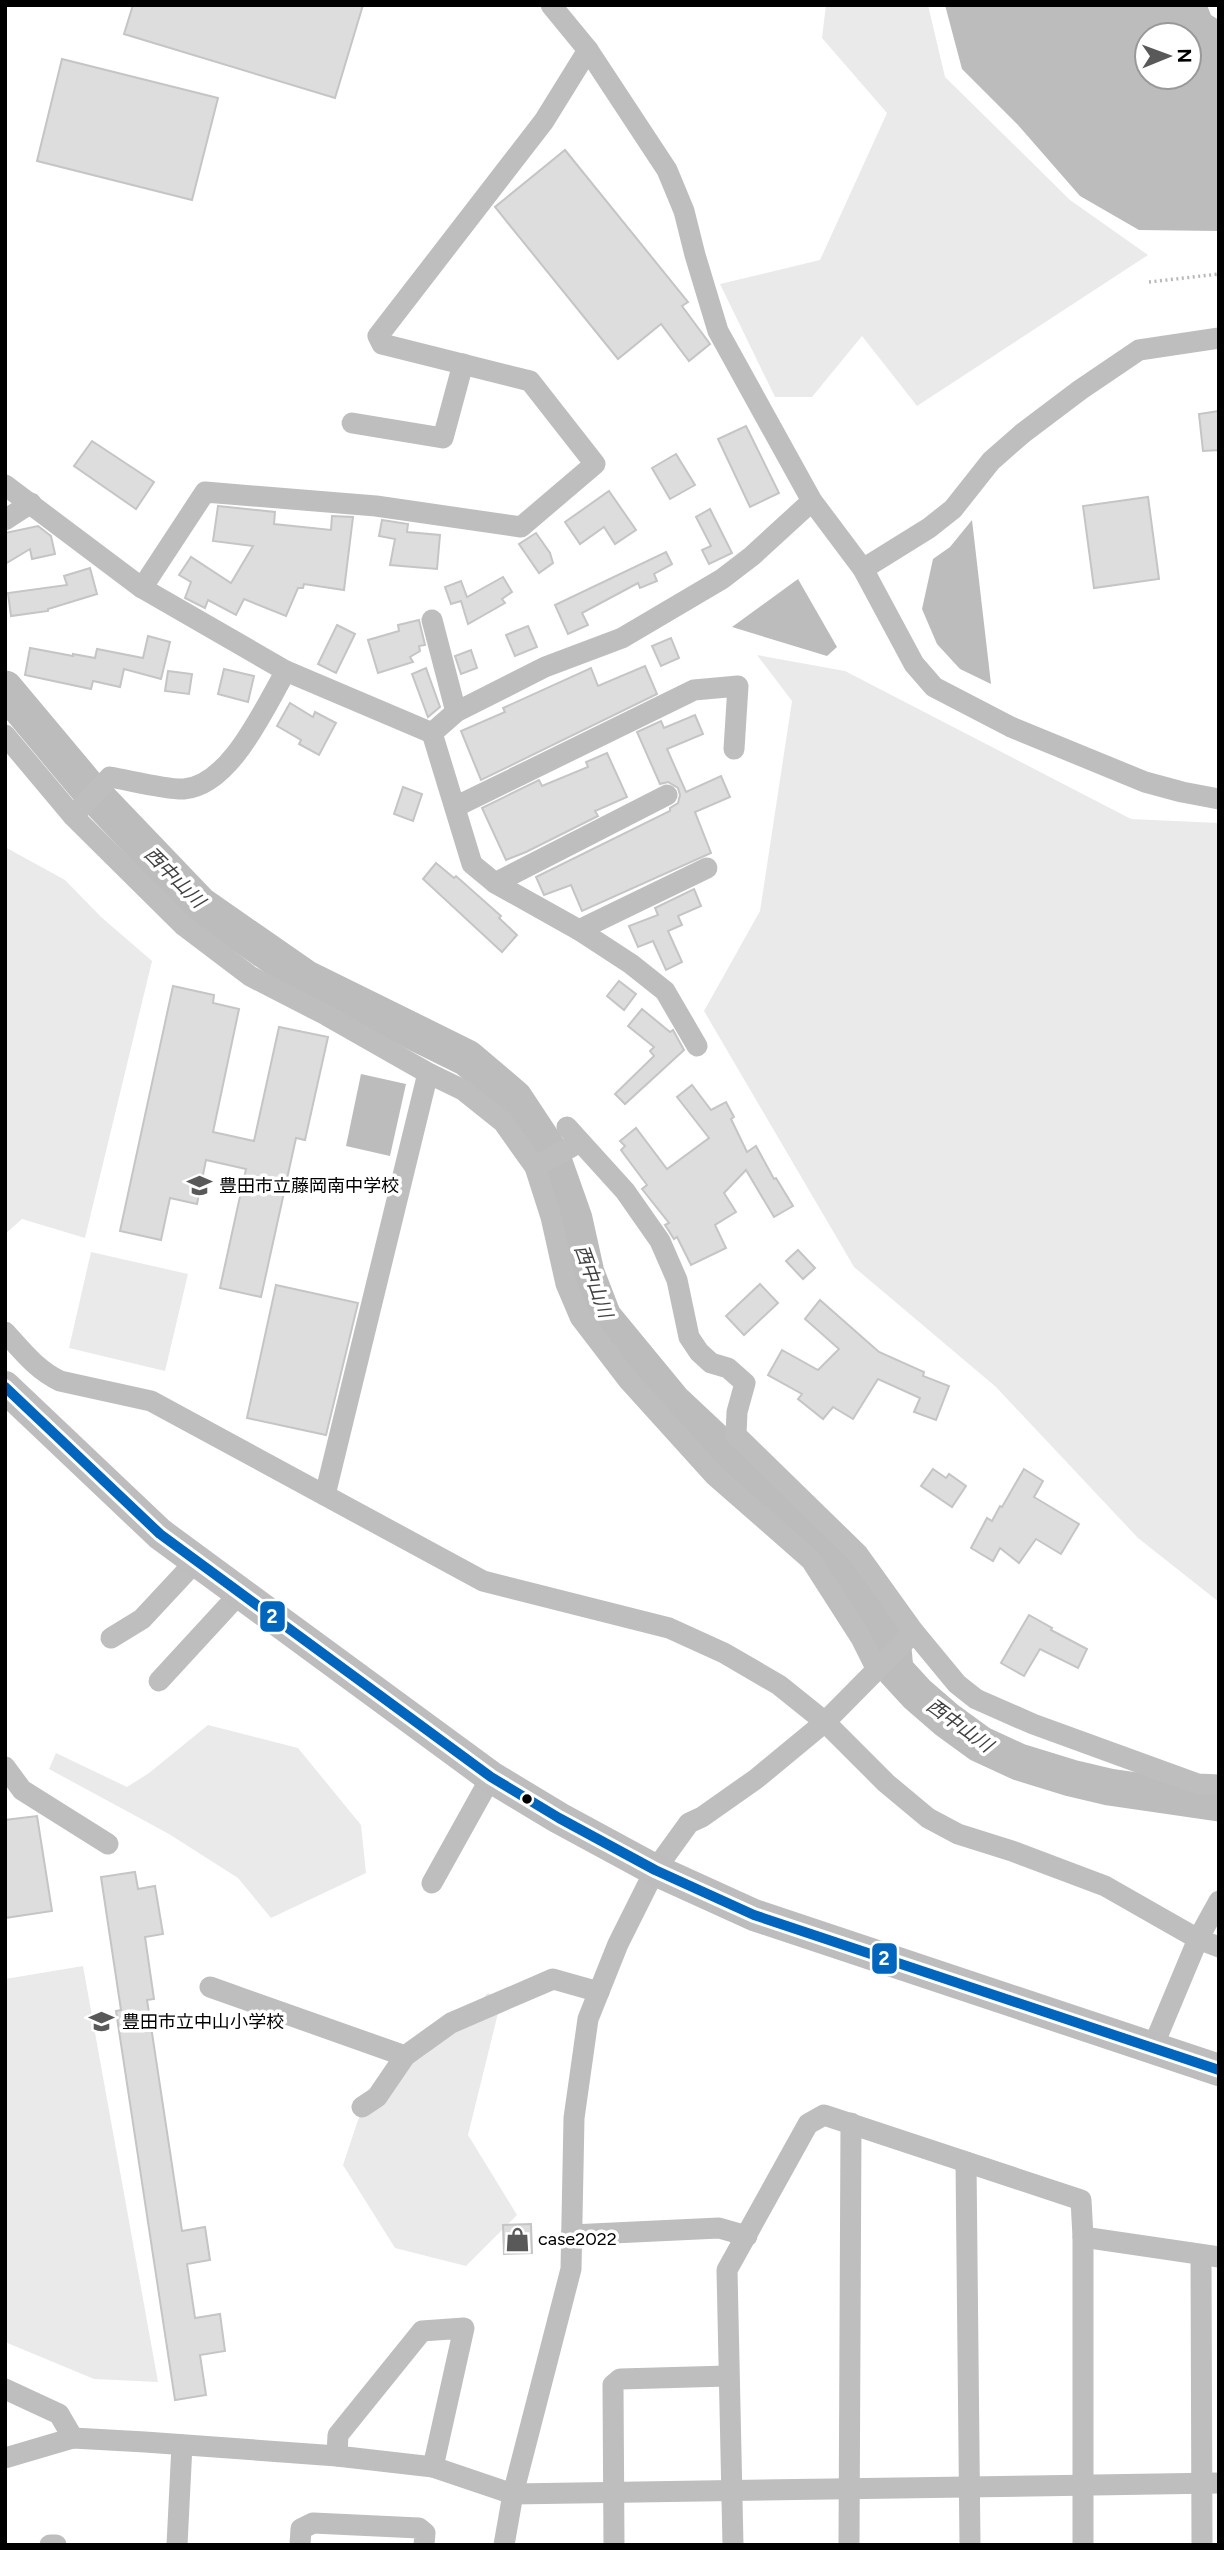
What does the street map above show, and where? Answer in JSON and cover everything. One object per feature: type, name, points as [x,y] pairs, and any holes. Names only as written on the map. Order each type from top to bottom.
[{"type":"highway","points":[[5,1387],[160,1534],[491,1777],[559,1818],[655,1870],[754,1915],[1219,2070]]},
{"type":"street","points":[[551,5],[587,50],[667,170],[684,211],[718,331],[812,501],[863,569],[914,664],[934,687],[1011,727],[1145,782],[1182,793],[1219,799]]},
{"type":"street","points":[[142,588],[205,492],[376,506],[521,527],[595,464],[530,382],[382,345],[378,336],[544,121],[587,50]]},
{"type":"street","points":[[863,569],[929,528],[954,509],[991,461],[1023,433],[1139,350],[1219,338]]},
{"type":"street","points":[[352,423],[443,438],[463,364]]},
{"type":"street","points":[[5,485],[142,588],[286,671],[432,733],[472,864],[495,883],[579,930],[631,964],[665,991],[697,1046]]},
{"type":"street","points":[[432,733],[456,712],[545,667],[622,638],[722,579],[752,556],[812,501]]},
{"type":"street","points":[[5,520],[31,503]]},
{"type":"street","points":[[432,620],[456,712]]},
{"type":"street","points":[[77,812],[110,777],[184,789],[210,781],[234,758],[286,671]]},
{"type":"street","points":[[455,807],[694,690],[738,686],[734,749]]},
{"type":"street","points":[[5,735],[77,812],[119,864],[184,926],[250,976],[463,1090],[503,1122],[538,1165],[566,1284],[580,1317],[629,1381],[713,1475],[811,1560],[881,1664]]},
{"type":"street","points":[[495,883],[667,794]]},
{"type":"street","points":[[579,930],[707,868]]},
{"type":"street","points":[[325,1495],[428,1073]]},
{"type":"street","points":[[538,1165],[573,1139],[625,1191],[660,1241],[677,1280],[689,1337],[710,1363],[728,1368],[745,1383],[737,1412],[736,1435],[858,1554],[944,1671],[976,1699],[1033,1724],[1198,1784],[1219,1784]]},
{"type":"street","points":[[5,1332],[37,1368],[47,1375],[60,1381],[151,1401],[484,1581],[669,1628],[724,1653],[779,1685],[825,1722],[886,1783],[929,1818],[958,1834],[1105,1886],[1198,1940],[1219,1947]]},
{"type":"street","points":[[111,1638],[142,1619],[196,1561]]},
{"type":"street","points":[[159,1681],[240,1593]]},
{"type":"street","points":[[504,2545],[513,2494],[571,2269],[574,2118],[588,2019],[618,1944],[655,1870],[689,1823],[702,1817],[756,1779],[825,1722],[914,1632]]},
{"type":"street","points":[[5,1767],[22,1790],[108,1844]]},
{"type":"street","points":[[432,1883],[491,1777]]},
{"type":"street","points":[[1152,2049],[1198,1940],[1219,1901]]},
{"type":"street","points":[[362,2107],[377,2097],[405,2056],[451,2023],[553,1979],[599,1992]]},
{"type":"street","points":[[211,1987],[405,2056]]},
{"type":"street","points":[[733,2545],[727,2270],[808,2124],[824,2115],[1082,2200],[1083,2545]]},
{"type":"street","points":[[849,2545],[851,2123]]},
{"type":"street","points":[[966,2162],[970,2545]]},
{"type":"street","points":[[571,2235],[719,2228],[747,2236]]},
{"type":"street","points":[[1083,2237],[1210,2256],[1210,2483],[1202,2545]]},
{"type":"street","points":[[337,2456],[338,2435],[422,2331],[464,2328],[433,2467]]},
{"type":"street","points":[[614,2545],[613,2385],[620,2379],[728,2376]]},
{"type":"street","points":[[5,2389],[58,2414],[73,2438]]},
{"type":"street","points":[[5,2458],[73,2438],[182,2445],[337,2456],[433,2467],[513,2494],[1210,2483]]},
{"type":"street","points":[[177,2545],[182,2445]]},
{"type":"street","points":[[300,2545],[300,2529],[313,2523],[419,2528],[425,2533],[424,2545]]},
{"type":"street","points":[[50,2545],[56,2545]]},
{"type":"path","points":[[1149,282],[1219,274]]},
{"type":"shaded area","points":[[826,5],[928,5],[945,77],[1070,200],[1148,255],[917,406],[862,336],[812,397],[775,397],[720,284],[820,260],[887,113],[822,38]]},
{"type":"shaded area","points":[[945,5],[1207,5],[1211,15],[1219,20],[1219,231],[1139,230],[1080,196],[1018,125],[962,69]]},
{"type":"shaded area","points":[[972,520],[991,684],[960,669],[937,644],[922,609],[933,559],[950,547]]},
{"type":"shaded area","points":[[798,579],[837,647],[827,656],[732,627]]},
{"type":"shaded area","points":[[757,655],[845,671],[1131,819],[1219,823],[1219,1602],[1138,1538],[996,1387],[854,1267],[704,1011],[760,911],[792,701]]},
{"type":"shaded area","points":[[5,847],[65,880],[101,917],[152,961],[85,1238],[22,1219],[5,1234]]},
{"type":"shaded area","points":[[361,1074],[406,1084],[390,1156],[346,1146]]},
{"type":"shaded area","points":[[91,1252],[188,1274],[165,1371],[69,1348]]},
{"type":"shaded area","points":[[208,1725],[298,1748],[361,1825],[366,1873],[271,1918],[238,1878],[169,1834],[49,1769],[56,1753],[127,1787],[149,1773]]},
{"type":"shaded area","points":[[83,1966],[158,2382],[94,2379],[5,2342],[5,1979]]},
{"type":"shaded area","points":[[488,1993],[501,2001],[468,2135],[517,2215],[466,2266],[395,2248],[343,2165],[367,2093],[427,2053]]},
{"type":"building","points":[[133,5],[363,5],[335,98],[124,34]]},
{"type":"building","points":[[62,59],[218,98],[192,200],[37,161]]},
{"type":"building","points":[[565,150],[688,302],[682,306],[710,344],[689,361],[661,324],[618,359],[495,207]]},
{"type":"building","points":[[1219,411],[1219,450],[1203,451],[1199,414]]},
{"type":"building","points":[[746,426],[779,493],[750,507],[718,439]]},
{"type":"building","points":[[92,441],[154,482],[136,509],[74,466]]},
{"type":"building","points":[[676,454],[695,485],[670,499],[652,468]]},
{"type":"building","points":[[609,491],[636,530],[615,544],[604,527],[580,544],[565,522]]},
{"type":"building","points":[[1148,497],[1159,579],[1094,588],[1083,506]]},
{"type":"building","points":[[218,506],[275,512],[274,524],[331,530],[332,516],[353,517],[344,590],[304,584],[303,588],[298,588],[286,616],[244,599],[236,615],[208,600],[205,608],[185,598],[191,582],[179,575],[191,557],[231,583],[253,546],[213,541]]},
{"type":"building","points":[[710,509],[732,553],[709,564],[702,550],[711,546],[696,517]]},
{"type":"building","points":[[382,520],[408,524],[407,532],[440,535],[437,569],[390,565],[395,539],[379,536]]},
{"type":"building","points":[[38,526],[51,536],[55,554],[32,559],[30,549],[5,564],[5,533]]},
{"type":"building","points":[[536,533],[550,553],[553,563],[539,573],[519,544]]},
{"type":"building","points":[[666,552],[672,564],[654,574],[657,581],[640,588],[638,583],[582,613],[588,625],[568,634],[555,605]]},
{"type":"building","points":[[90,568],[97,594],[48,611],[11,616],[8,593],[67,585],[64,576]]},
{"type":"building","points":[[503,577],[512,592],[502,599],[505,603],[468,624],[461,601],[451,604],[445,587],[461,581],[467,597]]},
{"type":"building","points":[[419,620],[425,645],[419,646],[420,651],[410,657],[413,662],[378,673],[368,640],[399,631],[398,625]]},
{"type":"building","points":[[337,625],[355,634],[336,673],[318,664]]},
{"type":"building","points":[[528,626],[537,647],[515,656],[506,635]]},
{"type":"building","points":[[148,636],[170,642],[161,679],[124,669],[120,687],[93,681],[91,689],[25,675],[30,648],[95,658],[97,649],[143,658]]},
{"type":"building","points":[[671,638],[679,658],[661,666],[652,646]]},
{"type":"building","points":[[471,650],[477,668],[461,674],[455,656]]},
{"type":"building","points":[[645,666],[657,694],[481,780],[461,731],[505,712],[503,708],[591,668],[598,686]]},
{"type":"building","points":[[426,668],[440,707],[428,717],[412,674]]},
{"type":"building","points":[[224,669],[254,676],[248,702],[218,694]]},
{"type":"building","points":[[168,671],[192,674],[189,694],[165,691]]},
{"type":"building","points":[[290,703],[313,717],[315,712],[336,723],[319,755],[299,744],[301,740],[277,726]]},
{"type":"building","points":[[695,715],[703,734],[667,749],[686,792],[721,776],[730,797],[695,812],[711,853],[582,911],[571,885],[544,895],[536,877],[670,811],[670,808],[678,803],[678,788],[668,782],[660,784],[637,732],[661,721],[664,728]]},
{"type":"building","points":[[607,753],[627,797],[595,811],[598,816],[506,860],[482,808],[539,780],[542,786],[588,767],[586,762]]},
{"type":"building","points":[[403,787],[422,794],[413,821],[394,814]]},
{"type":"building","points":[[436,863],[454,878],[456,876],[501,916],[499,918],[517,935],[502,952],[423,879]]},
{"type":"building","points":[[694,889],[701,906],[678,916],[682,925],[668,931],[682,962],[666,970],[653,941],[638,947],[629,926],[658,915],[655,908]]},
{"type":"building","points":[[619,981],[636,994],[624,1010],[607,996]]},
{"type":"building","points":[[173,986],[214,995],[213,1003],[239,1009],[213,1132],[254,1141],[279,1027],[328,1037],[305,1140],[296,1138],[261,1297],[220,1288],[246,1169],[206,1160],[197,1204],[170,1198],[161,1240],[120,1231]]},
{"type":"building","points":[[642,1009],[670,1032],[673,1030],[684,1050],[625,1104],[615,1094],[654,1056],[650,1051],[654,1047],[628,1026]]},
{"type":"building","points":[[692,1085],[711,1110],[726,1102],[747,1152],[756,1146],[793,1206],[774,1217],[746,1170],[724,1193],[736,1212],[715,1225],[726,1248],[691,1265],[677,1237],[674,1239],[665,1225],[669,1223],[642,1189],[647,1185],[621,1150],[625,1146],[620,1141],[636,1128],[667,1169],[709,1138],[677,1097]]},
{"type":"building","points":[[798,1250],[815,1268],[803,1279],[786,1261]]},
{"type":"building","points":[[760,1284],[778,1303],[744,1335],[726,1316]]},
{"type":"building","points":[[276,1285],[358,1303],[326,1435],[247,1418]]},
{"type":"building","points":[[820,1300],[879,1352],[924,1372],[923,1376],[949,1386],[936,1420],[914,1412],[920,1398],[878,1379],[853,1419],[833,1407],[823,1419],[798,1399],[802,1394],[768,1375],[782,1350],[818,1370],[839,1349],[805,1319]]},
{"type":"building","points":[[933,1469],[946,1478],[949,1474],[966,1486],[952,1507],[921,1486]]},
{"type":"building","points":[[1024,1469],[1043,1481],[1034,1497],[1079,1524],[1061,1554],[1036,1539],[1019,1563],[1000,1548],[993,1561],[971,1548],[987,1518],[992,1521]]},
{"type":"building","points":[[1029,1615],[1087,1649],[1078,1668],[1040,1649],[1024,1676],[1001,1663]]},
{"type":"building","points":[[37,1816],[52,1911],[5,1918],[5,1820]]},
{"type":"building","points":[[135,1872],[138,1889],[155,1886],[163,1934],[145,1937],[154,1999],[147,2000],[182,2231],[205,2227],[210,2260],[187,2264],[195,2318],[220,2314],[225,2351],[200,2355],[206,2395],[175,2400],[116,2011],[121,2010],[101,1877]]},
{"type":"building","name":"case2022","points":[[531,2224],[532,2253],[504,2254],[503,2225]]},
{"type":"waterway","name":"西中山川","points":[[5,689],[87,787],[200,905],[305,978],[467,1058],[514,1098],[551,1154],[574,1219],[586,1273],[603,1317],[673,1402],[787,1509],[863,1596],[892,1638],[895,1670],[917,1694],[980,1744],[1019,1762],[1109,1787],[1219,1803]]},
{"type":"transit line","name":"2","points":[[5,1387],[160,1534],[491,1777],[559,1818],[655,1870],[754,1915],[1219,2070]]},
{"type":"place","name":"豊田市立藤岡南中学校","points":[[199,1186]]},
{"type":"place","name":"豊田市立中山小学校","points":[[102,2022]]},
{"type":"place","name":"case2022","points":[[518,2239]]}]
